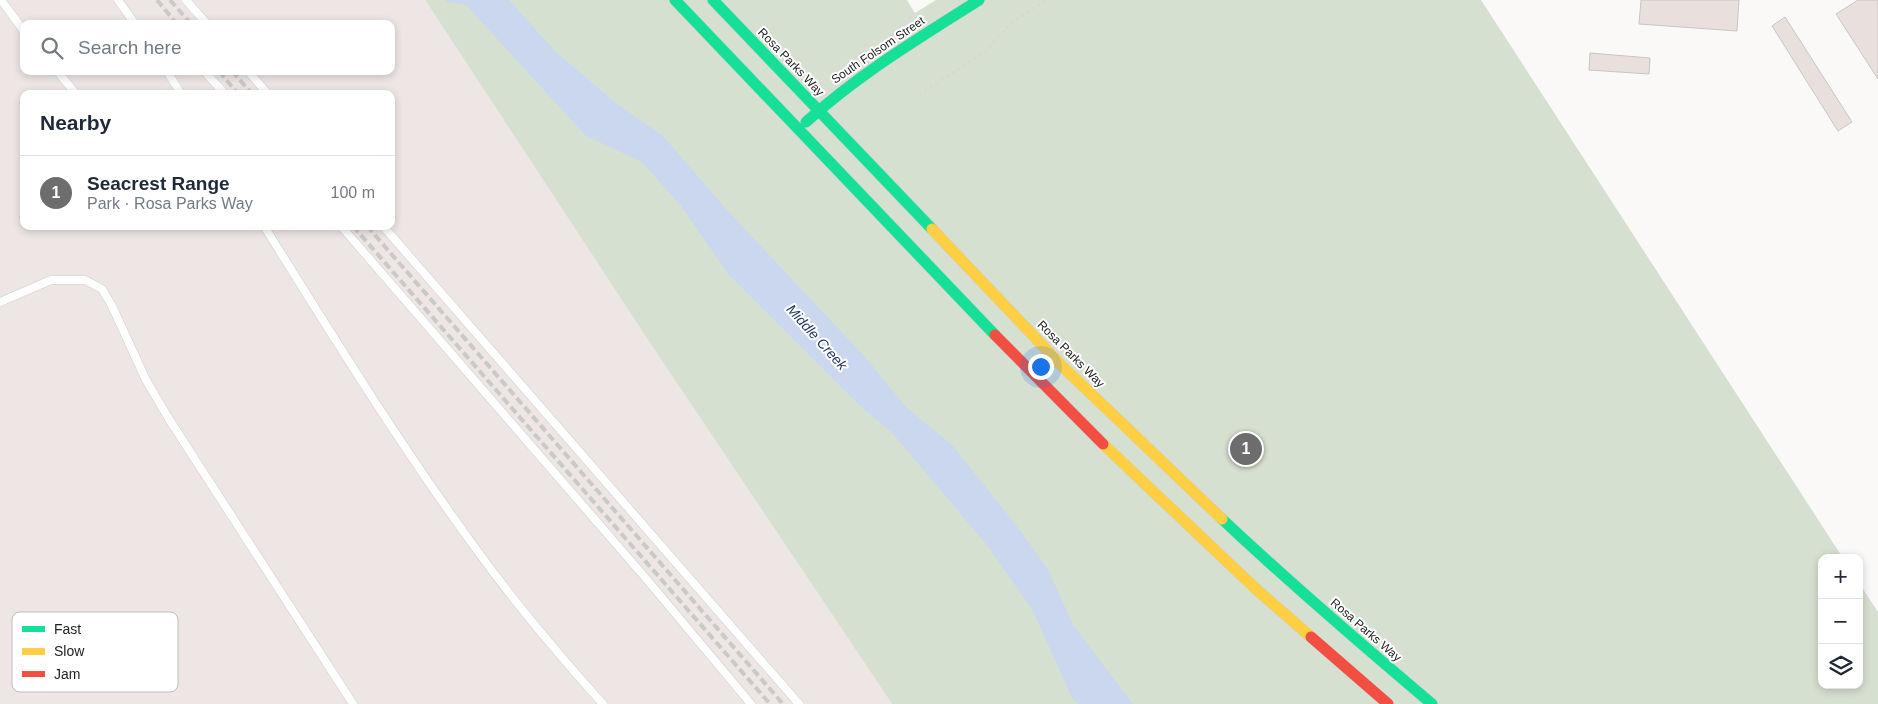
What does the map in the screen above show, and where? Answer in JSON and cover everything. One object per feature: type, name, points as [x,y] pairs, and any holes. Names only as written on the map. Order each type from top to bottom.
[{"type":"main road","points":[[675,0],[1047,389],[1148,488],[1256,589],[1388,704]]},
{"type":"main road","name":"Rosa Parks Way","points":[[713,0],[1062,366],[1262,557],[1432,704]]},
{"type":"main road","name":"South Folsom Street","points":[[798,129],[818,109],[877,66],[979,0]]},
{"type":"lane","points":[[1,0],[20,26]]},
{"type":"lane","points":[[118,0],[132,20]]},
{"type":"lane","points":[[186,0],[204,20]]},
{"type":"lane","points":[[60,75],[73,90]]},
{"type":"lane","points":[[169,75],[179,90]]},
{"type":"lane","points":[[208,75],[221,90]]},
{"type":"lane","points":[[251,75],[265,90]]},
{"type":"lane","points":[[267,230],[413,459],[475,549],[526,614],[603,704]]},
{"type":"lane","points":[[344,230],[649,582],[751,704]]},
{"type":"lane","points":[[386,230],[799,704]]},
{"type":"lane","points":[[0,302],[51,280],[85,280],[102,289],[146,380],[169,420],[352,704]]},
{"type":"path","points":[[919,94],[984,53],[1012,22],[1047,0]]},
{"type":"shaded area","points":[[0,0],[425,0],[648,340],[892,704],[0,704]]},
{"type":"green space","points":[[425,0],[907,0],[915,13],[936,0],[1481,0],[1840,554],[1818,554],[1818,689],[1863,689],[1863,589],[1878,612],[1878,704],[892,704],[648,340]]},
{"type":"water","name":"Middle Creek","points":[[445,0],[509,0],[555,51],[617,104],[662,135],[728,211],[866,358],[906,407],[953,446],[1016,525],[1048,569],[1073,625],[1133,704],[1078,704],[1072,698],[1033,611],[986,544],[893,434],[858,404],[728,274],[681,206],[642,162],[586,136],[466,5]]},
{"type":"building","points":[[1641,0],[1739,0],[1737,31],[1639,24]]},
{"type":"building","points":[[1858,0],[1878,0],[1878,79],[1836,14]]},
{"type":"building","points":[[1785,17],[1852,122],[1838,131],[1772,26]]},
{"type":"building","points":[[1590,53],[1650,58],[1649,74],[1589,70]]},
{"type":"railway","points":[[157,0],[174,20]]},
{"type":"railway","points":[[170,0],[188,20]]},
{"type":"railway","points":[[222,75],[235,90]]},
{"type":"railway","points":[[235,75],[249,90]]},
{"type":"railway","points":[[356,230],[770,704]]},
{"type":"railway","points":[[370,230],[783,704]]},
{"type":"traffic: fast","points":[[675,0],[995,335]]},
{"type":"traffic: fast","points":[[713,0],[932,229]]},
{"type":"traffic: fast","points":[[806,122],[868,72],[979,0]]},
{"type":"traffic: fast","points":[[1222,519],[1326,613],[1432,704]]},
{"type":"traffic: slow","points":[[932,229],[1062,366],[1222,519]]},
{"type":"traffic: slow","points":[[1103,444],[1256,589],[1311,637]]},
{"type":"traffic: jam","points":[[995,335],[1103,444]]},
{"type":"traffic: jam","points":[[1311,637],[1388,704]]},
{"type":"place","name":"Seacrest Range","points":[[1246,449]]}]
